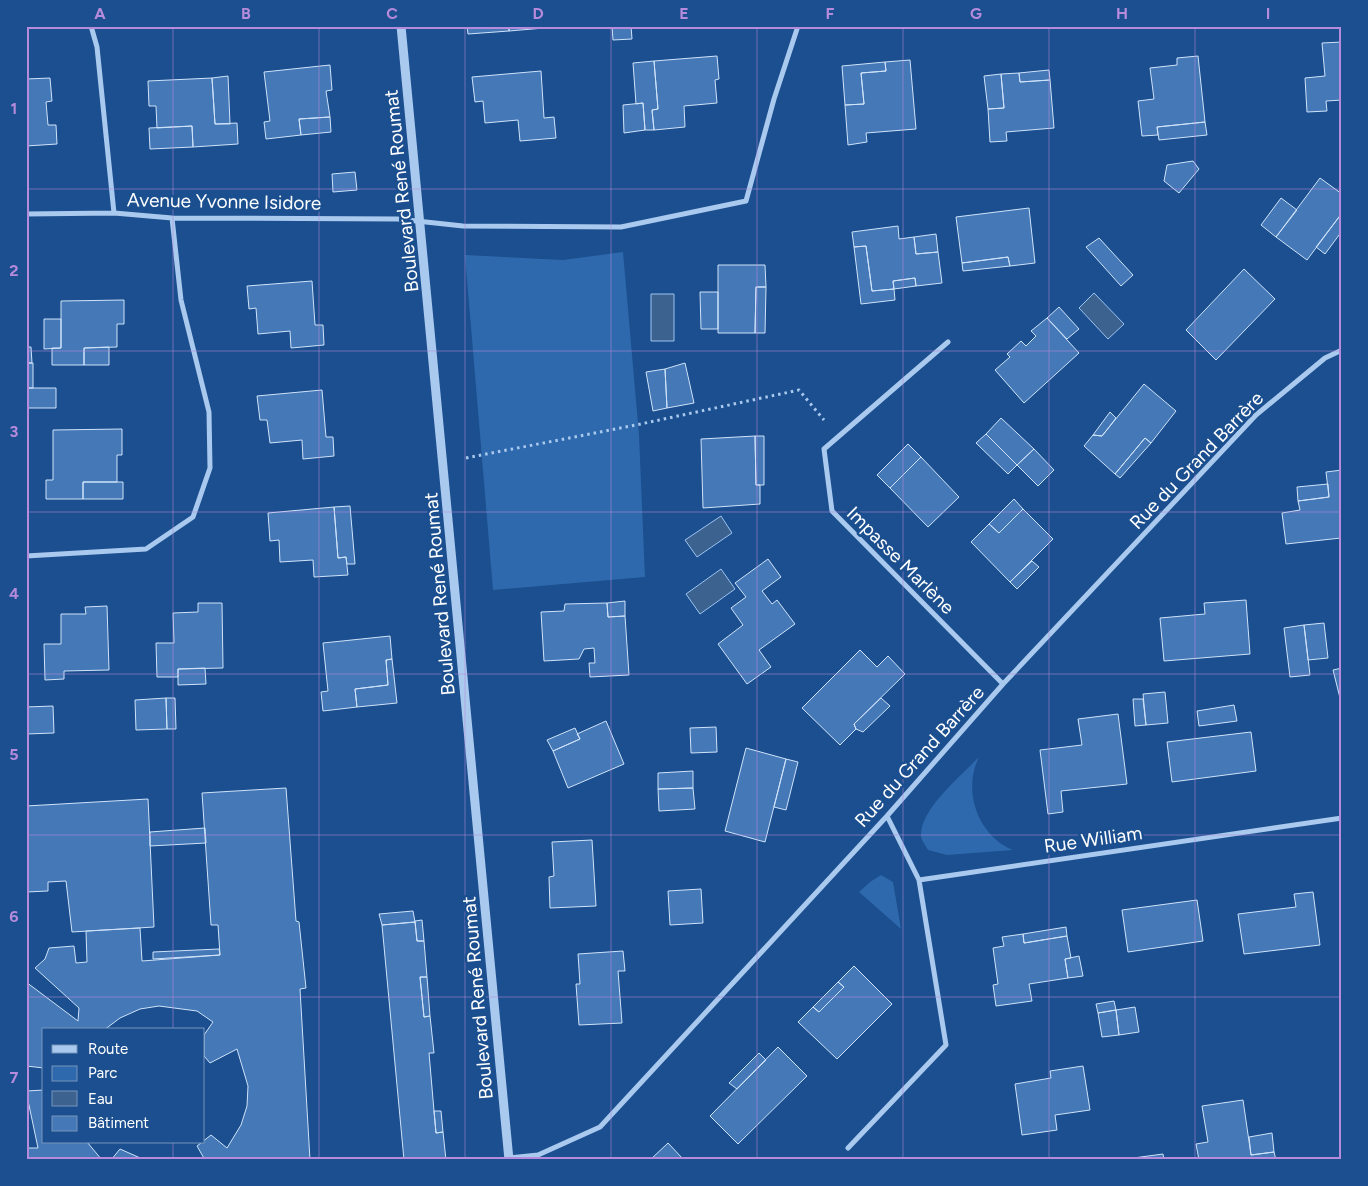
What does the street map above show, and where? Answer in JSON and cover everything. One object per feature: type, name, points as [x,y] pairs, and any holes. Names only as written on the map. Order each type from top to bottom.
[{"type":"street","points":[[91,26],[98,47],[114,213]]},
{"type":"street","name":"Boulevard René Roumat","points":[[401,26],[509,1159]]},
{"type":"street","name":"Avenue Yvonne Isidore","points":[[26,214],[114,213],[172,218],[420,220],[463,226],[620,227],[746,201],[774,100],[798,26]]},
{"type":"street","points":[[26,556],[146,549],[193,517],[210,468],[210,412],[180,300],[172,218]]},
{"type":"street","name":"Impasse Marlène","points":[[948,342],[824,449],[832,511],[1003,684]]},
{"type":"street","name":"Rue du Grand Barrère","points":[[509,1159],[538,1155],[600,1126],[887,816],[1003,684],[1256,415],[1325,358],[1342,350]]},
{"type":"street","points":[[848,1148],[946,1045],[919,880],[887,816]]},
{"type":"street","name":"Rue William","points":[[919,880],[1342,818]]},
{"type":"path","points":[[443,462],[636,425],[799,390],[839,437]]},
{"type":"green space","points":[[623,252],[639,435],[645,577],[493,590],[465,255],[563,260]]},
{"type":"green space","points":[[979,757],[974,770],[972,784],[976,811],[982,823],[991,834],[1013,850],[947,855],[928,850],[921,836],[922,826],[927,815],[952,783]]},
{"type":"green space","points":[[881,875],[893,882],[901,929],[859,892]]},
{"type":"water","points":[[1094,293],[1124,324],[1108,339],[1079,308]]},
{"type":"water","points":[[651,294],[674,294],[674,341],[651,341]]},
{"type":"water","points":[[721,516],[732,533],[697,557],[685,540]]},
{"type":"water","points":[[721,569],[735,589],[700,614],[686,594]]},
{"type":"building","points":[[467,26],[509,26],[509,31],[468,34]]},
{"type":"building","points":[[509,26],[544,26],[544,28],[509,31]]},
{"type":"building","points":[[612,26],[631,26],[632,39],[613,40]]},
{"type":"building","points":[[1342,42],[1342,100],[1326,101],[1327,111],[1307,112],[1305,78],[1325,76],[1322,43]]},
{"type":"building","points":[[717,56],[719,79],[715,80],[717,103],[684,106],[685,127],[654,130],[652,110],[658,109],[654,61]]},
{"type":"building","points":[[1198,56],[1205,122],[1157,127],[1158,135],[1142,136],[1138,101],[1154,99],[1150,68],[1177,65],[1177,58]]},
{"type":"building","points":[[910,60],[916,129],[866,133],[867,142],[848,145],[845,105],[864,104],[861,73],[886,71],[885,62]]},
{"type":"building","points":[[654,61],[658,109],[652,110],[654,130],[645,130],[643,103],[636,104],[633,63]]},
{"type":"building","points":[[885,62],[886,71],[861,73],[864,104],[845,105],[842,66]]},
{"type":"building","points":[[330,65],[332,90],[326,91],[330,117],[299,119],[301,135],[266,139],[264,122],[270,121],[264,72]]},
{"type":"building","points":[[1049,70],[1050,80],[1020,82],[1019,73]]},
{"type":"building","points":[[541,71],[544,118],[554,117],[556,138],[520,141],[518,120],[485,123],[483,101],[475,102],[472,77]]},
{"type":"building","points":[[1019,73],[1020,82],[1050,80],[1054,128],[1006,132],[1007,141],[990,142],[988,109],[1004,108],[1001,74]]},
{"type":"building","points":[[1001,74],[1004,108],[988,109],[984,76]]},
{"type":"building","points":[[228,76],[230,124],[215,124],[212,78]]},
{"type":"building","points":[[50,78],[52,101],[46,102],[48,125],[56,125],[57,144],[26,146],[26,79]]},
{"type":"building","points":[[212,78],[215,124],[237,123],[238,144],[193,147],[192,126],[157,128],[156,106],[149,106],[148,81]]},
{"type":"building","points":[[643,103],[645,130],[624,133],[623,105]]},
{"type":"building","points":[[330,117],[331,132],[301,135],[299,119]]},
{"type":"building","points":[[1205,122],[1207,135],[1159,140],[1157,127]]},
{"type":"building","points":[[192,126],[193,147],[150,149],[149,128]]},
{"type":"building","points":[[1193,161],[1199,169],[1179,193],[1164,181],[1167,165]]},
{"type":"building","points":[[355,172],[357,190],[333,192],[332,174]]},
{"type":"building","points":[[1320,178],[1342,194],[1342,213],[1307,260],[1276,237]]},
{"type":"building","points":[[1281,198],[1297,210],[1276,237],[1261,225]]},
{"type":"building","points":[[1029,208],[1035,263],[1010,266],[1008,257],[962,263],[956,217]]},
{"type":"building","points":[[1342,213],[1342,231],[1325,254],[1316,247]]},
{"type":"building","points":[[898,226],[899,239],[914,237],[916,254],[938,252],[942,283],[916,286],[915,278],[893,281],[894,289],[872,291],[866,246],[854,247],[852,232]]},
{"type":"building","points":[[936,234],[938,252],[916,254],[914,237]]},
{"type":"building","points":[[1099,238],[1133,275],[1121,286],[1086,247]]},
{"type":"building","points":[[866,246],[872,291],[894,289],[895,300],[861,304],[854,247]]},
{"type":"building","points":[[1008,257],[1010,266],[963,271],[962,263]]},
{"type":"building","points":[[718,265],[765,265],[766,287],[756,287],[755,333],[718,333]]},
{"type":"building","points":[[1244,269],[1275,299],[1216,360],[1186,330]]},
{"type":"building","points":[[915,278],[916,286],[894,289],[893,281]]},
{"type":"building","points":[[312,281],[315,325],[323,325],[324,345],[291,348],[290,331],[258,334],[256,308],[249,309],[247,286]]},
{"type":"building","points":[[756,287],[766,287],[765,333],[755,333]]},
{"type":"building","points":[[700,292],[718,292],[718,329],[701,329]]},
{"type":"building","points":[[124,300],[124,324],[117,324],[117,347],[84,348],[84,365],[52,365],[52,348],[61,348],[61,301]]},
{"type":"building","points":[[1059,307],[1079,329],[1067,339],[1047,318]]},
{"type":"building","points":[[1047,318],[1079,353],[1024,403],[995,370],[1010,357],[1007,354],[1021,341],[1026,346],[1036,336],[1031,331]]},
{"type":"building","points":[[44,319],[61,319],[61,348],[44,349]]},
{"type":"building","points":[[26,347],[31,347],[32,363],[26,363]]},
{"type":"building","points":[[109,347],[109,365],[84,365],[84,348]]},
{"type":"building","points":[[26,363],[33,363],[33,388],[26,388]]},
{"type":"building","points":[[685,363],[694,403],[667,408],[665,369]]},
{"type":"building","points":[[665,369],[667,408],[653,411],[646,372]]},
{"type":"building","points":[[1144,384],[1176,411],[1151,443],[1145,438],[1115,474],[1084,446],[1093,435],[1102,436]]},
{"type":"building","points":[[26,388],[56,388],[56,408],[26,408]]},
{"type":"building","points":[[322,390],[326,437],[333,437],[334,456],[303,459],[302,440],[270,443],[267,420],[260,420],[257,396]]},
{"type":"building","points":[[1110,412],[1116,418],[1102,436],[1093,435]]},
{"type":"building","points":[[1001,418],[1034,449],[1017,465],[986,434]]},
{"type":"building","points":[[122,429],[122,455],[117,455],[117,482],[83,482],[83,499],[46,499],[46,480],[53,480],[53,430]]},
{"type":"building","points":[[986,434],[1017,465],[1008,474],[976,443]]},
{"type":"building","points":[[755,436],[756,485],[760,485],[760,504],[703,508],[701,439]]},
{"type":"building","points":[[755,436],[764,436],[764,485],[756,485]]},
{"type":"building","points":[[1145,438],[1151,443],[1120,478],[1115,474]]},
{"type":"building","points":[[908,444],[921,457],[890,488],[877,475]]},
{"type":"building","points":[[1034,449],[1054,470],[1038,486],[1017,465]]},
{"type":"building","points":[[921,457],[959,497],[928,527],[890,488]]},
{"type":"building","points":[[1342,470],[1342,545],[1341,538],[1286,544],[1282,513],[1300,510],[1298,501],[1329,497],[1326,472]]},
{"type":"building","points":[[83,482],[123,482],[123,499],[83,499]]},
{"type":"building","points":[[1328,484],[1329,497],[1298,501],[1297,487]]},
{"type":"building","points":[[1014,499],[1023,509],[999,533],[989,524]]},
{"type":"building","points":[[350,506],[355,564],[347,564],[346,557],[338,558],[334,507]]},
{"type":"building","points":[[334,507],[338,558],[346,557],[348,575],[314,577],[313,560],[280,562],[279,540],[270,541],[268,513]]},
{"type":"building","points":[[1023,509],[1053,539],[1010,582],[971,542],[989,524],[999,533]]},
{"type":"building","points":[[768,559],[781,577],[762,591],[772,604],[777,600],[795,624],[759,650],[771,667],[747,684],[718,644],[743,625],[731,608],[746,597],[735,583]]},
{"type":"building","points":[[1032,561],[1039,567],[1017,589],[1010,582]]},
{"type":"building","points":[[1246,600],[1250,654],[1164,661],[1160,618],[1205,614],[1204,603]]},
{"type":"building","points":[[625,601],[625,616],[608,617],[607,603]]},
{"type":"building","points":[[198,603],[222,603],[223,668],[178,669],[178,677],[157,677],[156,643],[174,643],[173,613],[198,612]]},
{"type":"building","points":[[607,603],[608,617],[625,616],[629,675],[590,677],[589,663],[595,663],[594,648],[584,649],[579,659],[544,661],[541,612],[564,611],[565,604]]},
{"type":"building","points":[[107,606],[109,670],[64,671],[64,679],[45,680],[44,644],[61,644],[61,614],[86,614],[85,607]]},
{"type":"building","points":[[1324,623],[1328,658],[1308,660],[1304,625]]},
{"type":"building","points":[[1304,625],[1310,675],[1290,677],[1284,628]]},
{"type":"building","points":[[390,636],[392,659],[386,660],[388,685],[355,689],[357,707],[323,711],[321,692],[328,691],[323,643]]},
{"type":"building","points":[[860,650],[877,667],[888,656],[905,674],[854,724],[856,729],[840,745],[802,708]]},
{"type":"building","points":[[392,659],[397,703],[357,707],[355,689],[388,685],[386,660]]},
{"type":"building","points":[[205,668],[206,684],[178,685],[178,669]]},
{"type":"building","points":[[1342,668],[1342,706],[1333,670]]},
{"type":"building","points":[[1165,692],[1168,723],[1146,725],[1143,694]]},
{"type":"building","points":[[166,698],[167,729],[136,730],[135,700]]},
{"type":"building","points":[[166,698],[175,698],[176,729],[167,729]]},
{"type":"building","points":[[881,698],[890,706],[863,732],[856,729],[854,724]]},
{"type":"building","points":[[1133,699],[1143,699],[1146,725],[1135,726]]},
{"type":"building","points":[[1234,705],[1237,721],[1199,726],[1197,711]]},
{"type":"building","points":[[53,706],[54,733],[26,734],[26,707]]},
{"type":"building","points":[[1118,714],[1127,784],[1061,791],[1063,812],[1048,814],[1040,750],[1082,745],[1078,719]]},
{"type":"building","points":[[606,721],[624,764],[568,788],[553,751],[580,739],[577,734]]},
{"type":"building","points":[[716,727],[717,752],[691,753],[690,728]]},
{"type":"building","points":[[575,728],[580,739],[553,751],[547,740]]},
{"type":"building","points":[[1251,732],[1256,771],[1172,782],[1167,742]]},
{"type":"building","points":[[746,748],[786,759],[765,842],[725,831]]},
{"type":"building","points":[[786,759],[798,762],[786,810],[774,807]]},
{"type":"building","points":[[693,771],[693,788],[658,789],[658,773]]},
{"type":"building","points":[[286,788],[296,921],[299,922],[306,988],[300,989],[310,1160],[205,1160],[197,1146],[205,1144],[205,1140],[211,1135],[227,1148],[241,1125],[247,1106],[248,1086],[237,1049],[210,1063],[205,1057],[205,1034],[213,1022],[197,1011],[159,1006],[140,1009],[120,1018],[107,1028],[42,1028],[42,1068],[26,1066],[26,982],[78,1021],[79,1008],[35,968],[45,959],[49,948],[74,946],[76,963],[87,962],[86,931],[140,928],[142,961],[220,955],[218,925],[211,925],[202,793]]},
{"type":"building","points":[[693,788],[695,809],[659,811],[658,789]]},
{"type":"building","points":[[148,799],[154,927],[72,932],[66,881],[48,882],[48,891],[26,892],[26,806]]},
{"type":"building","points":[[205,828],[206,843],[150,846],[150,832]]},
{"type":"building","points":[[592,840],[596,906],[550,908],[549,877],[554,876],[552,842]]},
{"type":"building","points":[[701,889],[703,923],[670,925],[668,891]]},
{"type":"building","points":[[1313,892],[1320,945],[1244,954],[1238,914],[1296,907],[1294,894]]},
{"type":"building","points":[[1197,900],[1203,941],[1128,952],[1122,910]]},
{"type":"building","points":[[413,911],[415,922],[382,925],[379,914]]},
{"type":"building","points":[[422,920],[424,941],[417,941],[415,921]]},
{"type":"building","points":[[415,922],[417,941],[424,941],[427,977],[420,977],[424,1017],[430,1016],[434,1053],[429,1053],[436,1133],[443,1132],[446,1160],[404,1160],[382,925]]},
{"type":"building","points":[[1066,927],[1067,936],[1024,943],[1023,934]]},
{"type":"building","points":[[1023,934],[1024,943],[1067,936],[1071,958],[1065,959],[1068,978],[1029,984],[1032,1001],[996,1006],[993,985],[998,984],[993,948],[1004,946],[1002,937]]},
{"type":"building","points":[[219,949],[220,955],[153,959],[153,952]]},
{"type":"building","points":[[623,951],[625,971],[618,971],[622,1023],[579,1025],[576,984],[580,984],[578,954]]},
{"type":"building","points":[[1079,956],[1083,976],[1068,978],[1065,959]]},
{"type":"building","points":[[854,966],[892,1004],[837,1059],[798,1022],[813,1007],[819,1012],[844,987],[838,982]]},
{"type":"building","points":[[420,977],[427,977],[430,1016],[424,1017]]},
{"type":"building","points":[[838,982],[844,987],[819,1012],[813,1007]]},
{"type":"building","points":[[1114,1001],[1116,1010],[1098,1013],[1096,1004]]},
{"type":"building","points":[[1135,1007],[1139,1032],[1119,1035],[1116,1010]]},
{"type":"building","points":[[1116,1010],[1119,1035],[1102,1037],[1098,1013]]},
{"type":"building","points":[[778,1047],[807,1076],[738,1144],[710,1116]]},
{"type":"building","points":[[759,1053],[766,1060],[737,1089],[729,1083]]},
{"type":"building","points":[[1083,1066],[1090,1110],[1055,1115],[1057,1130],[1022,1135],[1015,1084],[1051,1078],[1050,1071]]},
{"type":"building","points":[[42,1090],[42,1144],[89,1144],[102,1160],[26,1160],[26,1148],[38,1148],[26,1091]]},
{"type":"building","points":[[1243,1100],[1251,1155],[1274,1152],[1276,1160],[1199,1160],[1196,1144],[1208,1142],[1202,1106]]},
{"type":"building","points":[[434,1111],[441,1111],[443,1132],[436,1133]]},
{"type":"building","points":[[1272,1133],[1274,1152],[1251,1155],[1249,1137]]},
{"type":"building","points":[[668,1143],[684,1160],[650,1160]]},
{"type":"building","points":[[120,1149],[138,1157],[145,1160],[111,1160]]},
{"type":"building","points":[[1163,1154],[1164,1160],[1126,1160],[1126,1159]]}]
